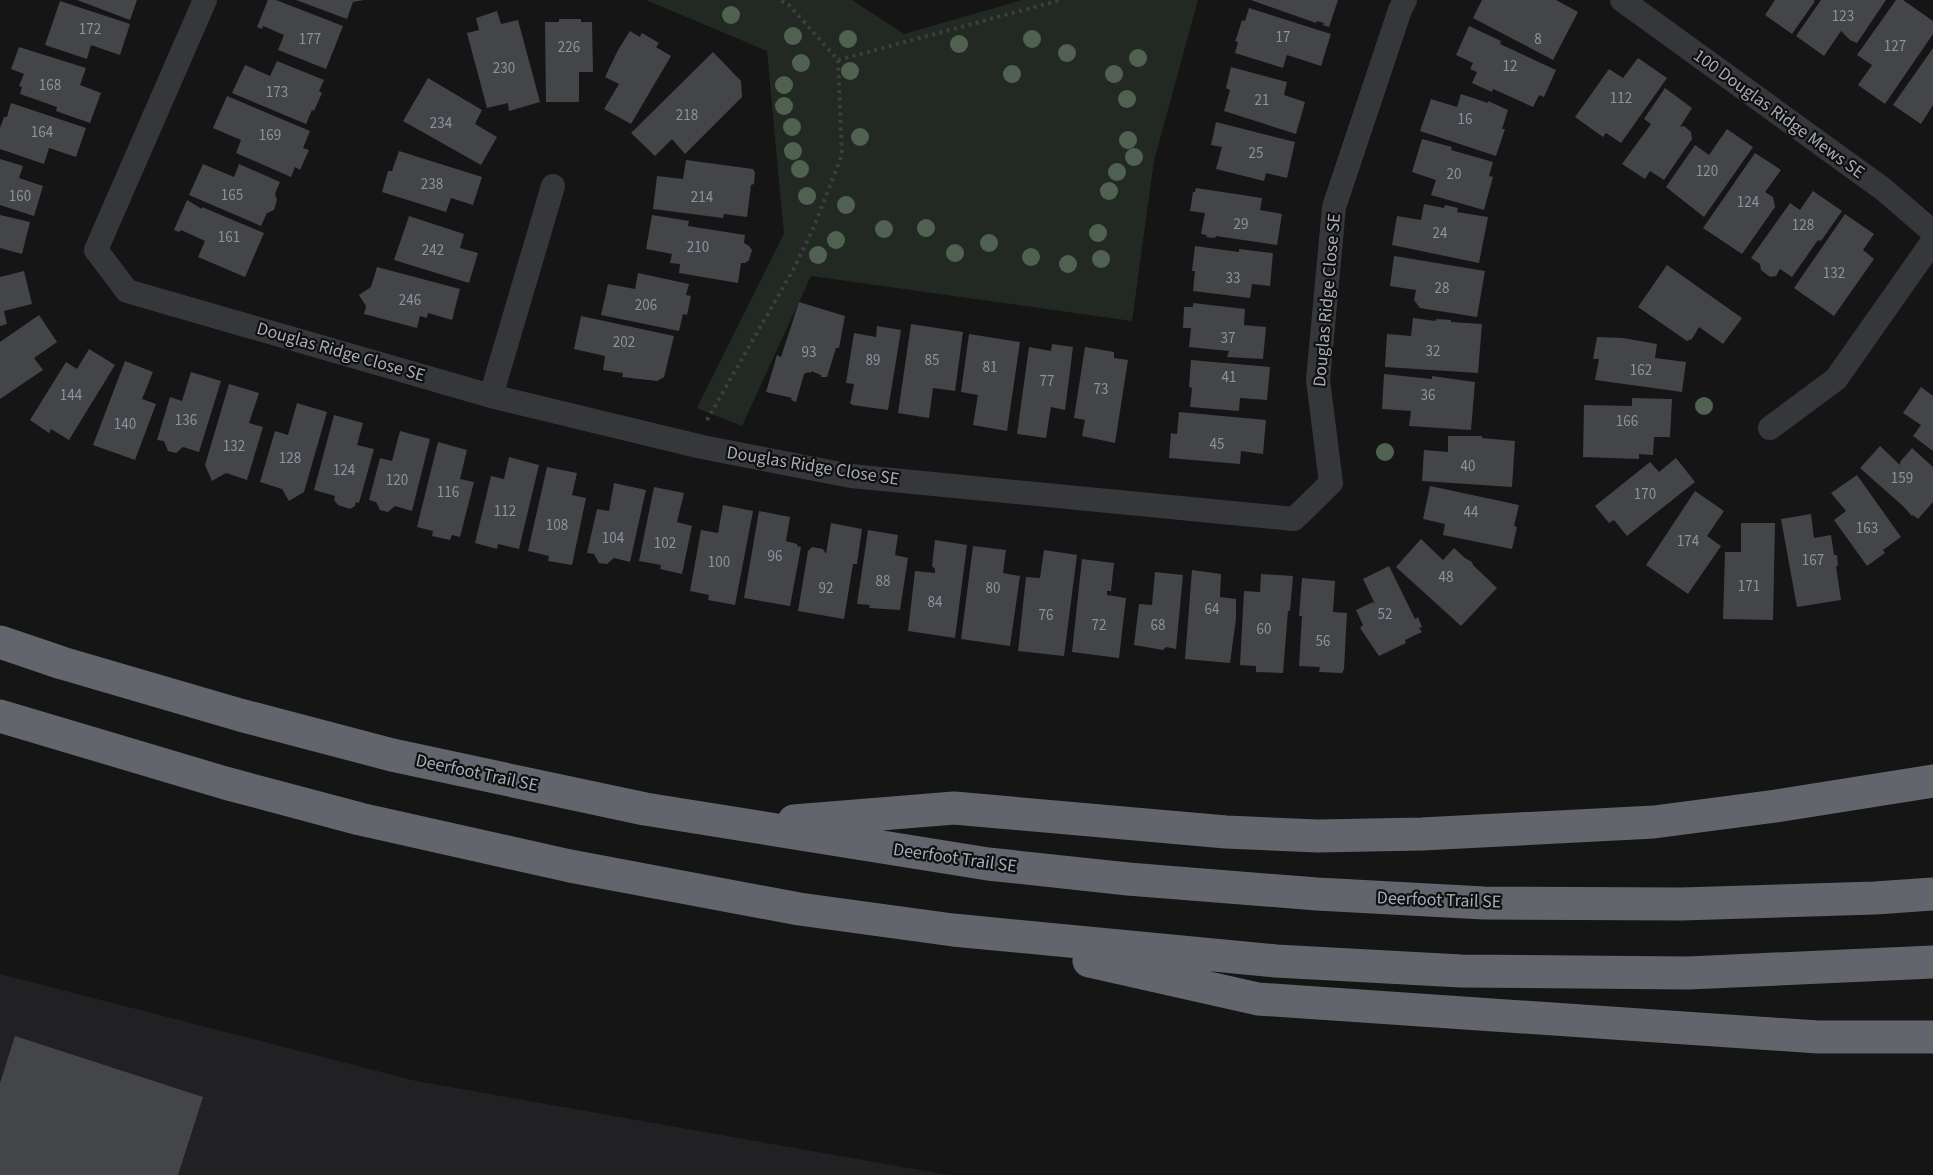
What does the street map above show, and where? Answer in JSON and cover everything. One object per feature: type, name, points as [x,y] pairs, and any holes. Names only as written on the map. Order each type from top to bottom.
[{"type":"highway","name":"Deerfoot Trail SE","points":[[0,642],[62,663],[240,715],[392,755],[645,809],[988,864],[1128,879],[1317,894],[1484,903],[1681,904],[1864,899],[1933,894]]},
{"type":"highway","points":[[0,716],[225,783],[360,819],[570,866],[799,909],[953,930],[1276,962],[1461,970],[1688,973],[1933,962]]},
{"type":"highway","points":[[0,739],[225,783]]},
{"type":"highway","points":[[741,825],[954,808],[1226,832],[1318,836],[1422,834],[1654,822],[1776,806],[1933,781]]},
{"type":"highway","points":[[953,930],[1258,999],[1818,1037],[1933,1037]]},
{"type":"street","name":"Douglas Ridge Close SE","points":[[205,0],[96,250],[127,291],[491,396],[702,447],[851,476],[1294,519],[1331,483],[1318,380],[1334,207],[1405,0]]},
{"type":"street","name":"100 Douglas Ridge Mews SE","points":[[1622,0],[1883,189],[1933,232]]},
{"type":"street","points":[[491,396],[554,186]]},
{"type":"street","points":[[1770,428],[1836,380],[1933,241]]},
{"type":"path","points":[[702,447],[708,419],[793,270],[813,229],[842,155],[838,60],[789,5],[780,0]]},
{"type":"path","points":[[838,60],[1061,0]]},
{"type":"shaded area","points":[[646,0],[852,0],[904,34],[1022,0],[1198,0],[1154,161],[1132,321],[811,276],[742,426],[697,408],[784,234],[767,51]]},
{"type":"shaded area","points":[[0,974],[416,1081],[948,1175],[0,1175]]},
{"type":"building","points":[[77,0],[137,0],[130,20]]},
{"type":"building","points":[[268,0],[276,0],[343,26],[326,69],[278,50],[284,35],[263,26],[262,29],[257,27]]},
{"type":"building","points":[[296,0],[364,0],[353,2],[347,19]]},
{"type":"building","points":[[1251,0],[1338,0],[1329,27],[1323,25],[1324,23],[1317,21],[1316,23]]},
{"type":"building","points":[[1482,0],[1556,0],[1578,12],[1553,60],[1473,18]]},
{"type":"building","points":[[1775,0],[1815,1],[1792,34],[1765,15]]},
{"type":"building","points":[[1821,0],[1886,0],[1857,43],[1841,31],[1824,56],[1796,36]]},
{"type":"building","points":[[1896,0],[1903,0],[1933,21],[1933,34],[1885,104],[1858,85],[1872,65],[1857,55]]},
{"type":"building","points":[[60,1],[130,24],[120,55],[91,45],[87,59],[45,45]]},
{"type":"building","points":[[1249,8],[1331,34],[1321,66],[1287,55],[1283,68],[1235,53],[1238,42],[1235,41]]},
{"type":"building","points":[[497,11],[501,24],[518,20],[540,102],[509,111],[508,103],[487,108],[467,33],[479,30],[476,18]]},
{"type":"building","points":[[559,19],[581,19],[581,22],[592,22],[593,72],[579,72],[579,102],[546,102],[545,22],[559,22]]},
{"type":"building","points":[[1469,26],[1501,41],[1500,44],[1556,70],[1544,97],[1539,95],[1533,107],[1493,89],[1492,92],[1472,83],[1477,72],[1470,69],[1473,63],[1456,55]]},
{"type":"building","points":[[630,31],[640,37],[642,33],[659,43],[656,47],[671,56],[631,124],[604,109],[619,84],[605,77]]},
{"type":"building","points":[[19,47],[86,68],[80,85],[101,93],[90,123],[56,111],[57,107],[20,94],[22,87],[19,86],[24,74],[11,69]]},
{"type":"building","points":[[1933,48],[1933,105],[1921,124],[1893,105]]},
{"type":"building","points":[[713,52],[741,81],[742,97],[685,154],[672,139],[655,156],[631,133]]},
{"type":"building","points":[[1638,58],[1667,78],[1621,143],[1606,133],[1603,137],[1575,117],[1609,69],[1623,78]]},
{"type":"building","points":[[277,61],[324,80],[319,91],[322,93],[306,124],[232,93],[245,65],[270,76]]},
{"type":"building","points":[[1231,67],[1287,82],[1284,95],[1305,102],[1296,134],[1224,111],[1230,90],[1226,88]]},
{"type":"building","points":[[428,78],[482,110],[475,124],[497,137],[481,165],[403,121]]},
{"type":"building","points":[[1665,88],[1692,108],[1680,127],[1684,126],[1691,132],[1692,139],[1664,180],[1650,171],[1645,179],[1622,164],[1651,124],[1644,119]]},
{"type":"building","points":[[1461,94],[1488,103],[1488,101],[1508,110],[1502,129],[1505,129],[1496,156],[1420,131],[1431,99],[1457,107]]},
{"type":"building","points":[[227,96],[310,131],[303,148],[309,150],[300,170],[295,167],[291,177],[236,153],[241,140],[213,128]]},
{"type":"building","points":[[11,103],[86,128],[76,157],[49,148],[44,164],[0,149],[0,128],[4,117],[7,117]]},
{"type":"building","points":[[1216,122],[1295,142],[1287,178],[1266,173],[1264,181],[1216,169],[1222,147],[1211,145]]},
{"type":"building","points":[[1727,129],[1753,147],[1704,217],[1666,187],[1695,145],[1709,155]]},
{"type":"building","points":[[1422,139],[1493,162],[1489,176],[1493,177],[1484,210],[1431,195],[1436,180],[1412,172]]},
{"type":"building","points":[[399,151],[482,177],[473,205],[451,198],[446,212],[382,192],[388,171],[392,171]]},
{"type":"building","points":[[1755,153],[1781,170],[1765,192],[1773,197],[1775,207],[1742,254],[1703,228]]},
{"type":"building","points":[[0,159],[23,166],[19,178],[43,186],[34,216],[0,205]]},
{"type":"building","points":[[686,160],[753,169],[754,184],[751,185],[747,217],[724,214],[723,218],[653,209],[657,176],[683,179]]},
{"type":"building","points":[[203,164],[234,177],[239,164],[280,182],[275,194],[277,200],[274,210],[267,213],[261,226],[189,195]]},
{"type":"building","points":[[1196,188],[1262,198],[1260,210],[1282,214],[1277,245],[1216,236],[1215,238],[1206,237],[1207,235],[1201,234],[1205,213],[1190,211],[1193,192]]},
{"type":"building","points":[[1813,191],[1842,211],[1792,277],[1780,269],[1776,276],[1770,277],[1761,270],[1760,264],[1751,258],[1790,203],[1800,210]]},
{"type":"building","points":[[187,200],[202,209],[202,207],[264,233],[245,277],[198,257],[205,241],[181,230],[179,232],[174,230]]},
{"type":"building","points":[[1424,204],[1444,208],[1445,205],[1458,208],[1457,212],[1488,217],[1479,263],[1392,245],[1397,216],[1421,220]]},
{"type":"building","points":[[1845,214],[1874,234],[1863,250],[1874,259],[1834,316],[1794,288]]},
{"type":"building","points":[[0,215],[30,222],[22,254],[0,248]]},
{"type":"building","points":[[652,215],[689,221],[688,226],[745,235],[744,243],[752,250],[749,260],[741,263],[738,283],[679,273],[680,264],[670,263],[672,254],[646,249]]},
{"type":"building","points":[[409,216],[464,234],[460,248],[478,253],[469,283],[394,260]]},
{"type":"building","points":[[1195,246],[1239,252],[1239,249],[1273,253],[1270,286],[1252,284],[1250,298],[1193,291],[1195,271],[1192,271]]},
{"type":"building","points":[[1394,256],[1485,271],[1477,317],[1420,308],[1414,300],[1416,290],[1390,286]]},
{"type":"building","points":[[1667,265],[1742,318],[1723,344],[1699,327],[1692,339],[1687,341],[1638,307]]},
{"type":"building","points":[[377,267],[460,289],[452,320],[428,313],[427,318],[420,316],[417,328],[364,314],[366,306],[359,295],[371,287]]},
{"type":"building","points":[[24,271],[32,304],[4,311],[7,324],[0,326],[0,277]]},
{"type":"building","points":[[638,273],[689,284],[686,295],[691,296],[687,315],[683,314],[679,331],[601,315],[608,284],[635,289]]},
{"type":"building","points":[[799,302],[845,316],[839,348],[836,348],[827,377],[821,377],[811,371],[811,373],[804,374],[796,402],[791,400],[792,398],[766,392],[777,355],[781,357]]},
{"type":"building","points":[[1193,303],[1245,309],[1244,325],[1266,327],[1263,359],[1227,357],[1229,351],[1189,347],[1191,328],[1183,328],[1184,307],[1193,307]]},
{"type":"building","points":[[39,315],[57,342],[34,358],[43,370],[0,399],[0,342]]},
{"type":"building","points":[[581,316],[674,336],[664,377],[657,381],[622,377],[623,373],[603,370],[605,356],[574,349]]},
{"type":"building","points":[[1413,318],[1482,324],[1478,373],[1385,367],[1387,334],[1411,336]]},
{"type":"building","points":[[911,324],[963,332],[955,391],[933,388],[929,418],[898,413]]},
{"type":"building","points":[[877,326],[901,330],[888,410],[850,404],[854,384],[846,383],[854,333],[876,337]]},
{"type":"building","points":[[969,334],[1020,342],[1007,431],[973,425],[978,395],[961,392]]},
{"type":"building","points":[[1597,337],[1623,338],[1657,344],[1655,358],[1686,362],[1682,392],[1595,380],[1599,359],[1593,359]]},
{"type":"building","points":[[1052,344],[1073,347],[1065,410],[1051,407],[1046,438],[1017,434],[1029,347],[1051,351]]},
{"type":"building","points":[[1085,347],[1114,352],[1114,358],[1128,360],[1115,443],[1082,436],[1085,420],[1074,418]]},
{"type":"building","points":[[89,349],[115,365],[69,440],[51,429],[49,433],[30,420],[66,362],[77,369]]},
{"type":"building","points":[[1191,360],[1270,367],[1267,400],[1240,398],[1239,411],[1190,407]]},
{"type":"building","points":[[125,361],[153,372],[142,399],[156,404],[135,460],[93,445]]},
{"type":"building","points":[[191,372],[221,381],[199,452],[183,447],[176,453],[168,451],[164,441],[157,440],[170,397],[182,401]]},
{"type":"building","points":[[1384,374],[1432,379],[1432,376],[1475,382],[1471,430],[1409,426],[1411,411],[1382,409]]},
{"type":"building","points":[[229,384],[259,393],[249,423],[263,427],[247,480],[226,473],[212,481],[205,465]]},
{"type":"building","points":[[1921,387],[1933,396],[1933,451],[1913,436],[1921,425],[1903,413]]},
{"type":"building","points":[[1632,398],[1672,399],[1670,437],[1654,437],[1653,455],[1639,454],[1639,459],[1583,457],[1584,405],[1632,406]]},
{"type":"building","points":[[297,403],[327,412],[304,492],[289,501],[282,489],[260,482],[275,431],[288,435]]},
{"type":"building","points":[[1179,412],[1266,420],[1263,454],[1241,451],[1240,464],[1169,458],[1171,433],[1177,434]]},
{"type":"building","points":[[334,415],[363,423],[357,445],[374,449],[359,503],[356,502],[355,506],[350,509],[338,505],[334,500],[335,496],[314,490]]},
{"type":"building","points":[[400,431],[430,439],[412,511],[395,506],[388,512],[380,510],[376,502],[369,500],[380,458],[392,461]]},
{"type":"building","points":[[1448,436],[1482,436],[1482,438],[1515,441],[1512,487],[1422,481],[1424,450],[1448,452]]},
{"type":"building","points":[[438,442],[467,450],[460,479],[474,482],[460,537],[452,535],[450,540],[432,536],[433,531],[417,527]]},
{"type":"building","points":[[1880,446],[1900,465],[1912,448],[1933,467],[1933,502],[1918,519],[1860,468]]},
{"type":"building","points":[[509,457],[539,465],[519,549],[498,544],[497,549],[475,543],[491,476],[504,479]]},
{"type":"building","points":[[1676,458],[1695,482],[1627,536],[1614,520],[1609,523],[1595,506],[1650,462],[1659,472]]},
{"type":"building","points":[[547,467],[577,473],[572,495],[586,498],[572,565],[548,561],[549,556],[528,551]]},
{"type":"building","points":[[1857,475],[1901,537],[1867,566],[1834,520],[1846,511],[1831,493]]},
{"type":"building","points":[[614,483],[646,490],[630,562],[614,558],[607,564],[599,563],[594,554],[587,553],[597,509],[609,511]]},
{"type":"building","points":[[1430,486],[1519,505],[1512,549],[1443,535],[1445,524],[1423,519]]},
{"type":"building","points":[[654,487],[684,493],[677,522],[692,526],[682,574],[660,569],[661,565],[639,561]]},
{"type":"building","points":[[1695,491],[1724,511],[1707,536],[1721,546],[1688,594],[1646,565]]},
{"type":"building","points":[[723,505],[753,511],[735,605],[708,600],[709,595],[690,591],[701,530],[718,533]]},
{"type":"building","points":[[759,511],[790,517],[786,541],[801,547],[790,606],[744,598]]},
{"type":"building","points":[[1811,514],[1814,538],[1831,535],[1834,555],[1837,555],[1838,566],[1836,566],[1841,600],[1797,607],[1781,519]]},
{"type":"building","points":[[831,523],[862,529],[857,564],[853,564],[844,619],[798,611],[808,551],[812,547],[823,549],[826,554]]},
{"type":"building","points":[[1741,523],[1775,523],[1773,620],[1723,619],[1725,552],[1741,552]]},
{"type":"building","points":[[868,530],[898,535],[895,555],[908,558],[900,610],[869,608],[870,605],[857,604]]},
{"type":"building","points":[[1421,539],[1443,560],[1454,548],[1472,562],[1497,588],[1461,626],[1396,567]]},
{"type":"building","points":[[935,540],[967,545],[955,638],[908,631],[915,571],[935,573],[932,566]]},
{"type":"building","points":[[973,546],[1006,550],[1003,573],[1020,576],[1010,646],[961,639]]},
{"type":"building","points":[[1044,550],[1077,555],[1064,656],[1018,651],[1026,577],[1040,578]]},
{"type":"building","points":[[1082,559],[1114,563],[1111,591],[1107,591],[1107,595],[1126,598],[1119,658],[1072,652]]},
{"type":"building","points":[[1389,566],[1415,619],[1418,617],[1422,627],[1419,628],[1422,632],[1405,640],[1406,643],[1379,656],[1360,628],[1363,625],[1356,610],[1373,602],[1375,604],[1363,579]]},
{"type":"building","points":[[1192,570],[1221,574],[1220,597],[1236,599],[1236,619],[1230,663],[1185,659]]},
{"type":"building","points":[[1155,572],[1183,575],[1176,649],[1166,647],[1163,650],[1134,645],[1139,604],[1152,605]]},
{"type":"building","points":[[1261,574],[1293,576],[1283,673],[1256,672],[1256,666],[1240,665],[1244,591],[1260,592]]},
{"type":"building","points":[[1302,578],[1335,581],[1333,612],[1347,613],[1342,673],[1319,672],[1320,667],[1299,666]]},
{"type":"building","points":[[15,1036],[203,1097],[178,1175],[0,1175],[0,1083]]}]
